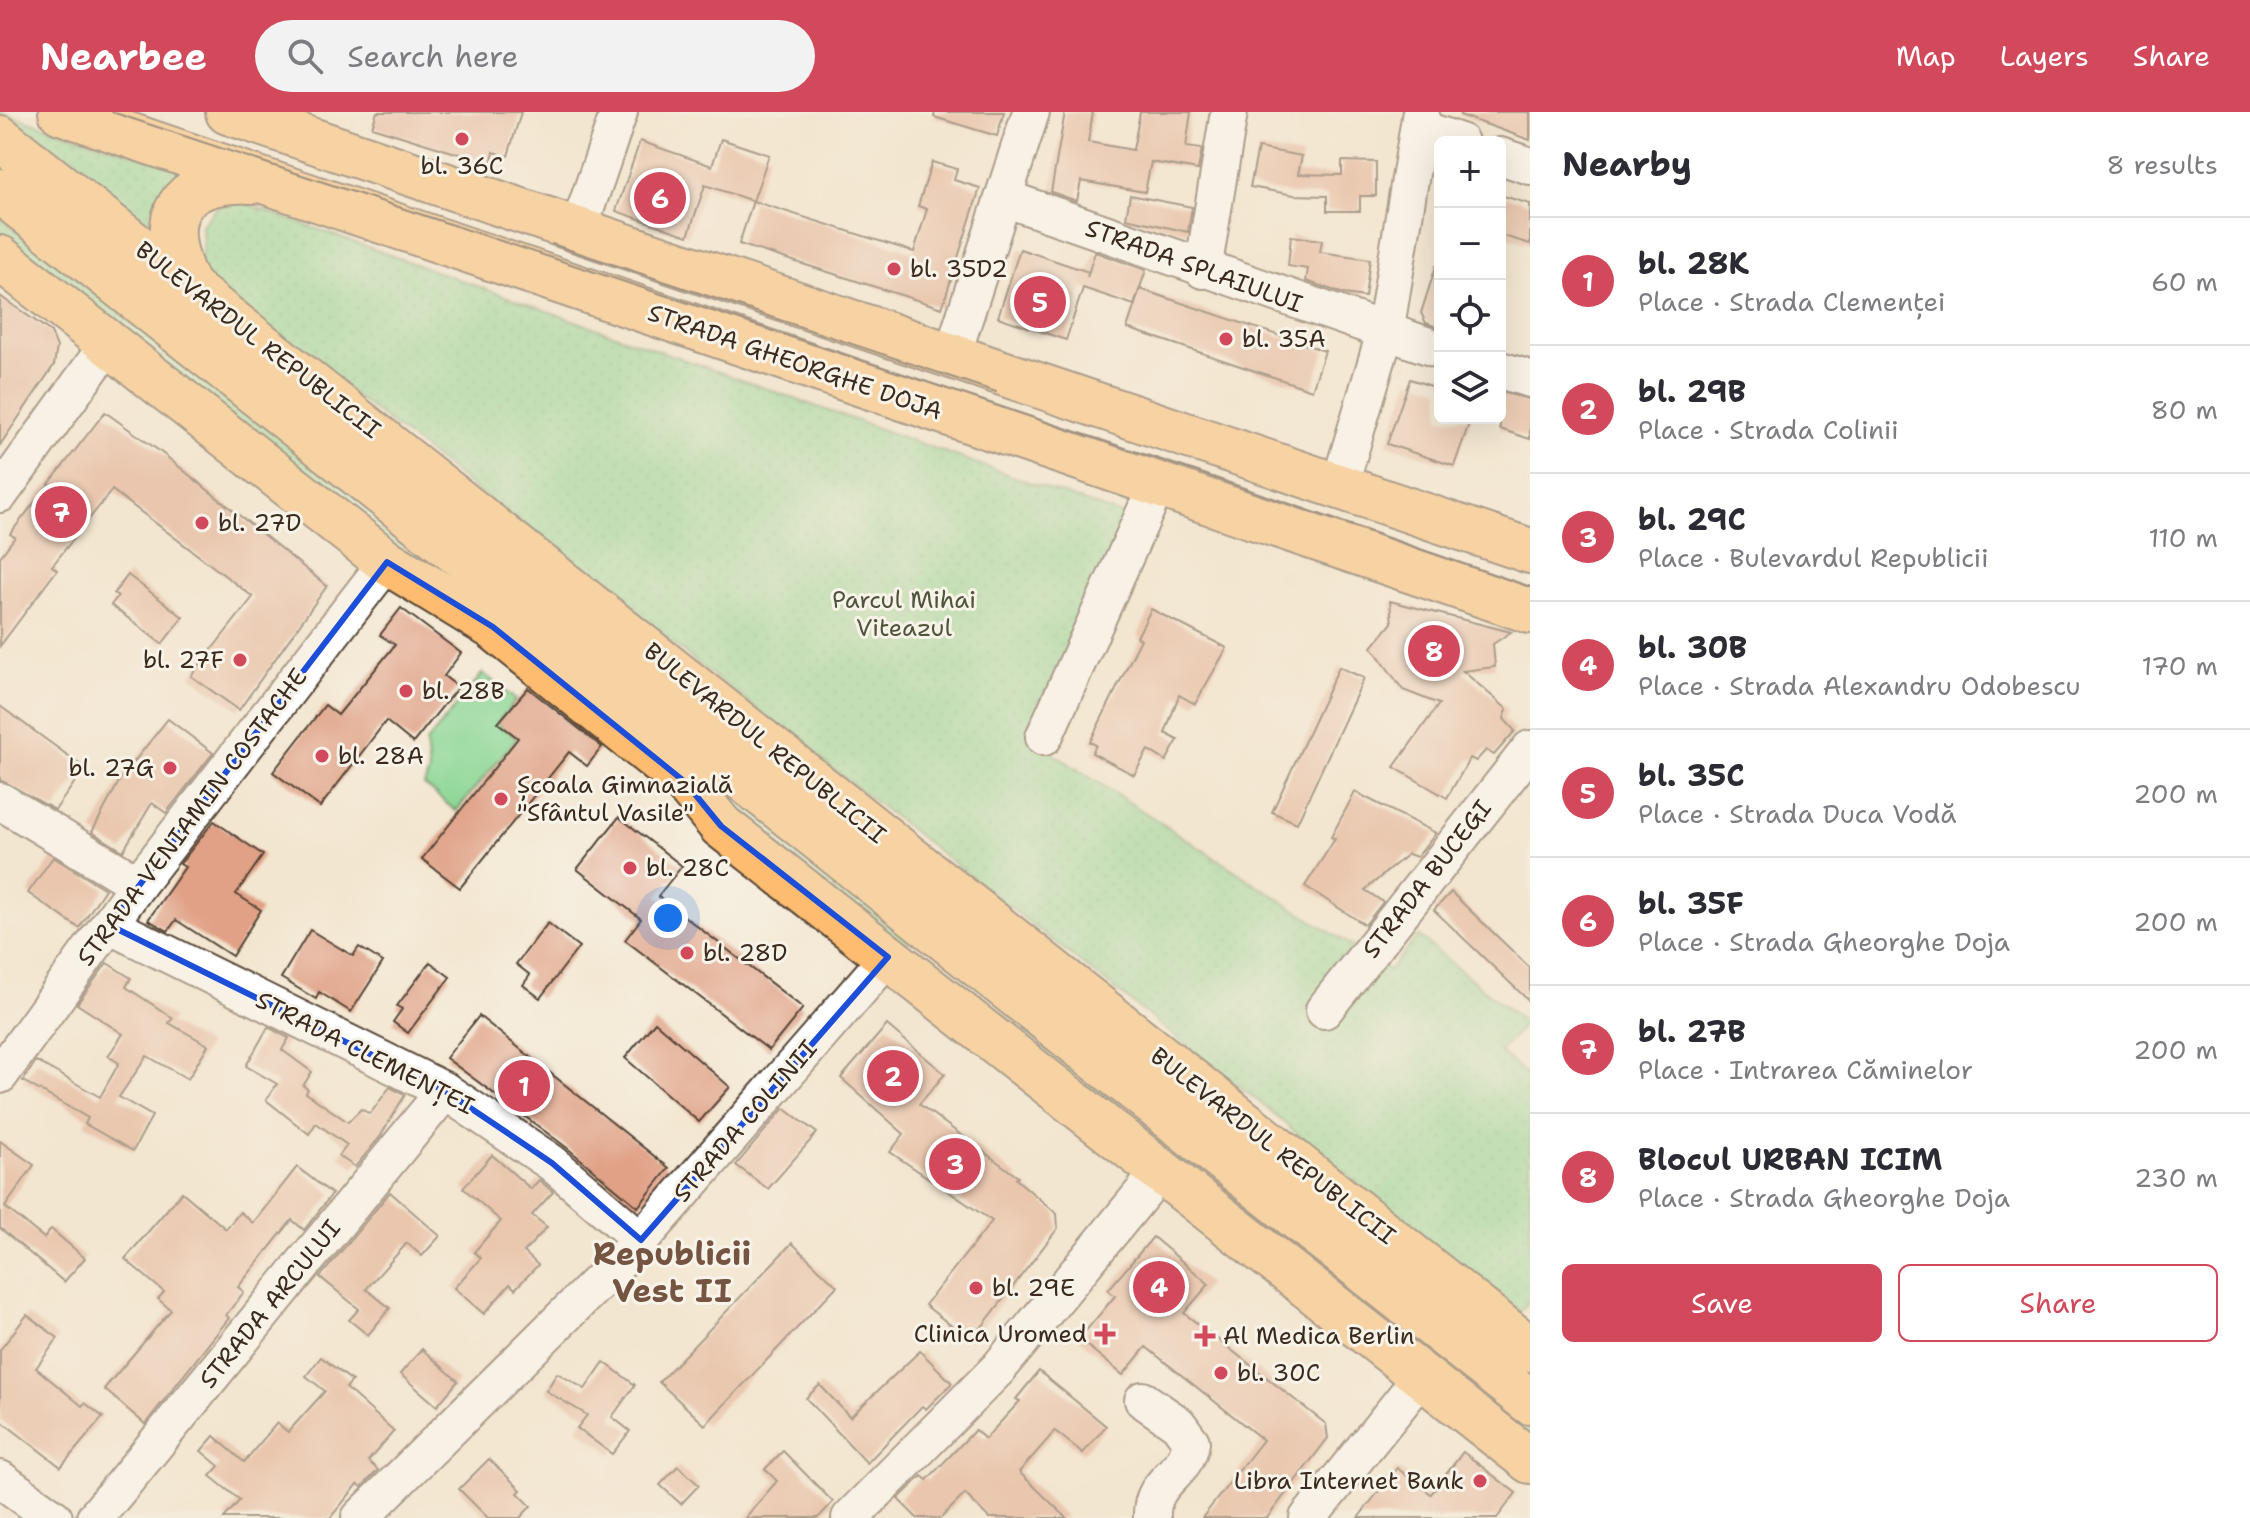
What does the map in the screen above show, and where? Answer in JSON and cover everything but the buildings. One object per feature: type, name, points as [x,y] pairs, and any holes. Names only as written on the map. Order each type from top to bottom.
[{"type":"main road","name":"STRADA GHEORGHE DOJA","points":[[61,112],[1530,611]]},
{"type":"main road","points":[[240,114],[1530,551]]},
{"type":"main road","name":"BULEVARDUL REPUBLICII","points":[[0,138],[1530,1349]]},
{"type":"main road","points":[[187,284],[172,253],[172,225],[180,205],[199,187],[223,179],[261,181]]},
{"type":"main road","name":"BULEVARDUL REPUBLICII","points":[[0,191],[1530,1402]]},
{"type":"main road","points":[[0,258],[387,562],[505,636],[685,782],[721,826],[1159,1173],[1530,1461]]},
{"type":"street","points":[[579,228],[619,112]]},
{"type":"street","points":[[952,356],[1031,112]]},
{"type":"street","points":[[1203,270],[1229,112]]},
{"type":"street","points":[[1339,487],[1385,333],[1420,120],[1449,136]]},
{"type":"street","points":[[1506,158],[1530,166]]},
{"type":"street","name":"STRADA SPLAIULUI","points":[[1004,198],[1434,348]]},
{"type":"street","points":[[0,494],[109,343]]},
{"type":"street","points":[[1506,372],[1530,379]]},
{"type":"street","points":[[1044,737],[1157,485]]},
{"type":"street","name":"STRADA VENIAMIN COSTACHE","points":[[0,1075],[138,884],[387,562]]},
{"type":"street","name":"STRADA BUCEGI","points":[[1324,1010],[1530,749]]},
{"type":"street","points":[[0,801],[138,884]]},
{"type":"street","name":"STRADA CLEMENȚEI","points":[[109,925],[445,1091],[552,1163],[641,1240]]},
{"type":"street","name":"STRADA COLINII","points":[[360,1518],[641,1240],[888,957]]},
{"type":"street","name":"STRADA ARCULUI","points":[[95,1518],[445,1091]]},
{"type":"street","points":[[850,1518],[998,1369],[1159,1173]]},
{"type":"street","points":[[1308,1518],[1422,1376]]},
{"type":"street","points":[[1143,1400],[1178,1424],[1191,1442],[1189,1454],[1153,1497],[1152,1518]]},
{"type":"street","points":[[0,1479],[54,1518]]},
{"type":"highlighted area","points":[[387,562],[493,627],[685,782],[721,826],[888,957],[641,1240],[552,1163],[445,1091],[109,925]]},
{"type":"green space","points":[[0,112],[188,171],[152,234],[0,123]]},
{"type":"green space","name":"Parcul Mihai Viteazul","points":[[241,202],[1130,518],[1029,738],[1389,970],[1418,936],[1525,1023],[1500,1052],[1530,1078],[1530,1300],[1517,1315],[1259,1102],[197,272],[203,247],[202,225],[216,208]]},
{"type":"green space","points":[[0,218],[482,592],[363,529],[0,235]]},
{"type":"green space","points":[[502,603],[915,933],[903,948],[762,842]]},
{"type":"green space","points":[[483,673],[516,700],[497,723],[517,738],[456,811],[424,785],[429,772],[426,743]]},
{"type":"green space","points":[[939,964],[1530,1427],[1530,1451],[927,978]]},
{"type":"tram line","points":[[112,112],[1201,473],[1530,587]]},
{"type":"tram line","points":[[552,244],[996,392]]},
{"type":"place","name":"bl. 36C","points":[[462,139]]},
{"type":"place","name":"bl. 35F","points":[[660,198]]},
{"type":"place","name":"bl. 35D2","points":[[894,269]]},
{"type":"place","name":"bl. 35C","points":[[1040,302]]},
{"type":"place","name":"bl. 35A","points":[[1226,339]]},
{"type":"place","name":"bl. 27B","points":[[61,512]]},
{"type":"place","name":"bl. 27D","points":[[202,523]]},
{"type":"place","name":"Blocul URBAN ICIM","points":[[1434,651]]},
{"type":"place","name":"bl. 27F","points":[[240,660]]},
{"type":"place","name":"bl. 28B","points":[[406,691]]},
{"type":"place","name":"bl. 28A","points":[[322,756]]},
{"type":"place","name":"bl. 27G","points":[[170,768]]},
{"type":"place","name":"Școala Gimnazială \"Sfântul Vasile\"","points":[[501,799]]},
{"type":"place","name":"bl. 28C","points":[[630,868]]},
{"type":"place","name":"bl. 28D","points":[[687,953]]},
{"type":"place","name":"bl. 29B","points":[[893,1076]]},
{"type":"place","name":"bl. 28K","points":[[524,1086]]},
{"type":"place","name":"bl. 29C","points":[[955,1164]]},
{"type":"place","name":"bl. 30B","points":[[1159,1287]]},
{"type":"place","name":"bl. 29E","points":[[976,1288]]},
{"type":"place","name":"Clinica Uromed","points":[[1105,1334]]},
{"type":"place","name":"Al Medica Berlin","points":[[1205,1336]]},
{"type":"place","name":"bl. 30C","points":[[1221,1373]]},
{"type":"place","name":"Libra Internet Bank","points":[[1480,1481]]},
{"type":"district","name":"Republicii Vest II","points":[[672,1272]]}]
